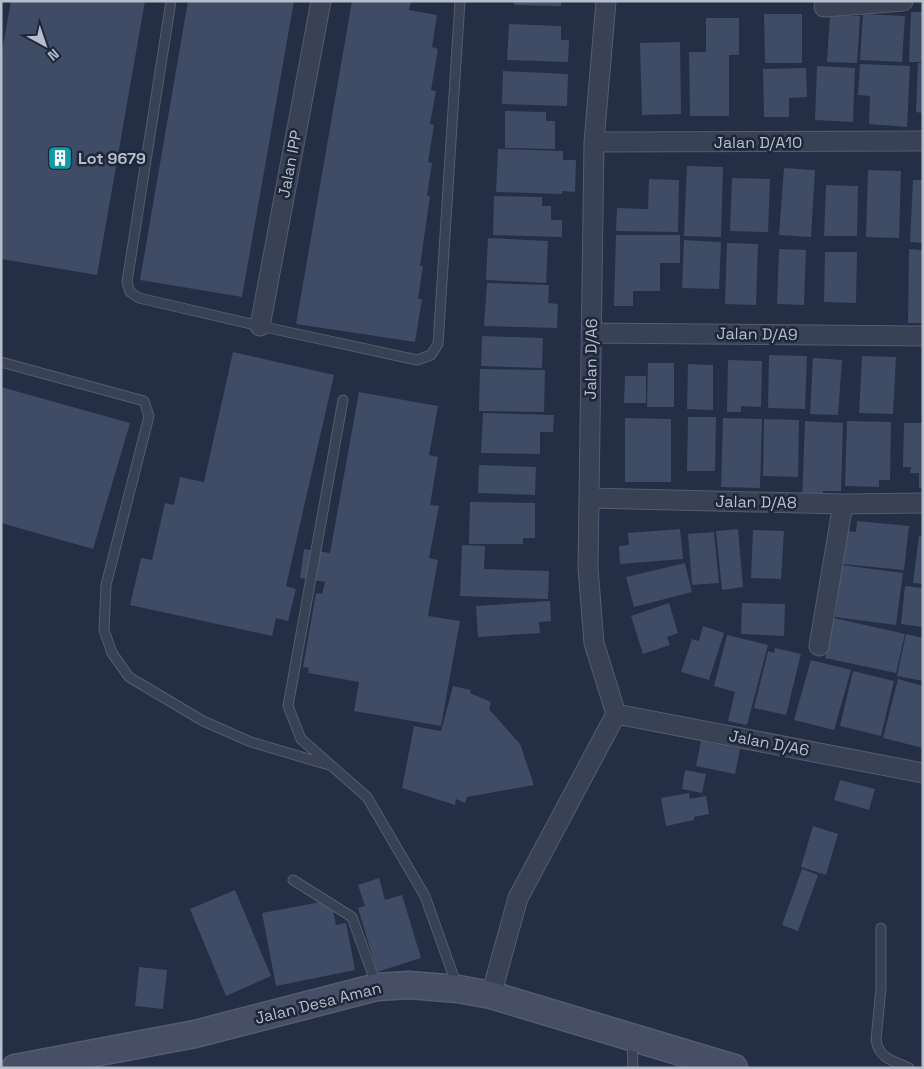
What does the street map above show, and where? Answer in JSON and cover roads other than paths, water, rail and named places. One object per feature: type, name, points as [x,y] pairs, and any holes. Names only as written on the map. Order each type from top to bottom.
[{"type":"street","name":"Jalan IPP","points":[[260,326],[320,1]]},
{"type":"street","name":"Jalan D/A6","points":[[606,1],[594,142],[588,568],[594,643],[616,714],[923,773]]},
{"type":"street","points":[[824,7],[903,1]]},
{"type":"street","name":"Jalan D/A10","points":[[594,142],[923,142]]},
{"type":"street","name":"Jalan D/A9","points":[[591,333],[923,336]]},
{"type":"street","name":"Jalan D/A8","points":[[589,498],[843,504],[923,503]]},
{"type":"street","points":[[819,646],[843,504]]},
{"type":"street","points":[[491,995],[518,898],[616,714]]},
{"type":"street","name":"Jalan Desa Aman","points":[[15,1068],[195,1034],[377,986],[409,985],[458,989],[491,995],[734,1068]]},
{"type":"lane","points":[[171,1],[127,282],[130,292],[139,298],[417,360],[431,355],[438,344],[460,1]]},
{"type":"lane","points":[[1,362],[144,402],[149,416],[106,585],[104,630],[112,653],[130,677],[203,721],[251,742],[329,765]]},
{"type":"lane","points":[[343,400],[288,706],[301,738],[367,797],[426,896],[458,989]]},
{"type":"lane","points":[[293,880],[352,917],[377,986]]},
{"type":"lane","points":[[880,928],[881,988],[876,1040],[881,1054],[909,1068]]},
{"type":"lane","points":[[631,1038],[633,1068]]},
{"type":"place","name":"Lot 9679","points":[[60,158]]}]
